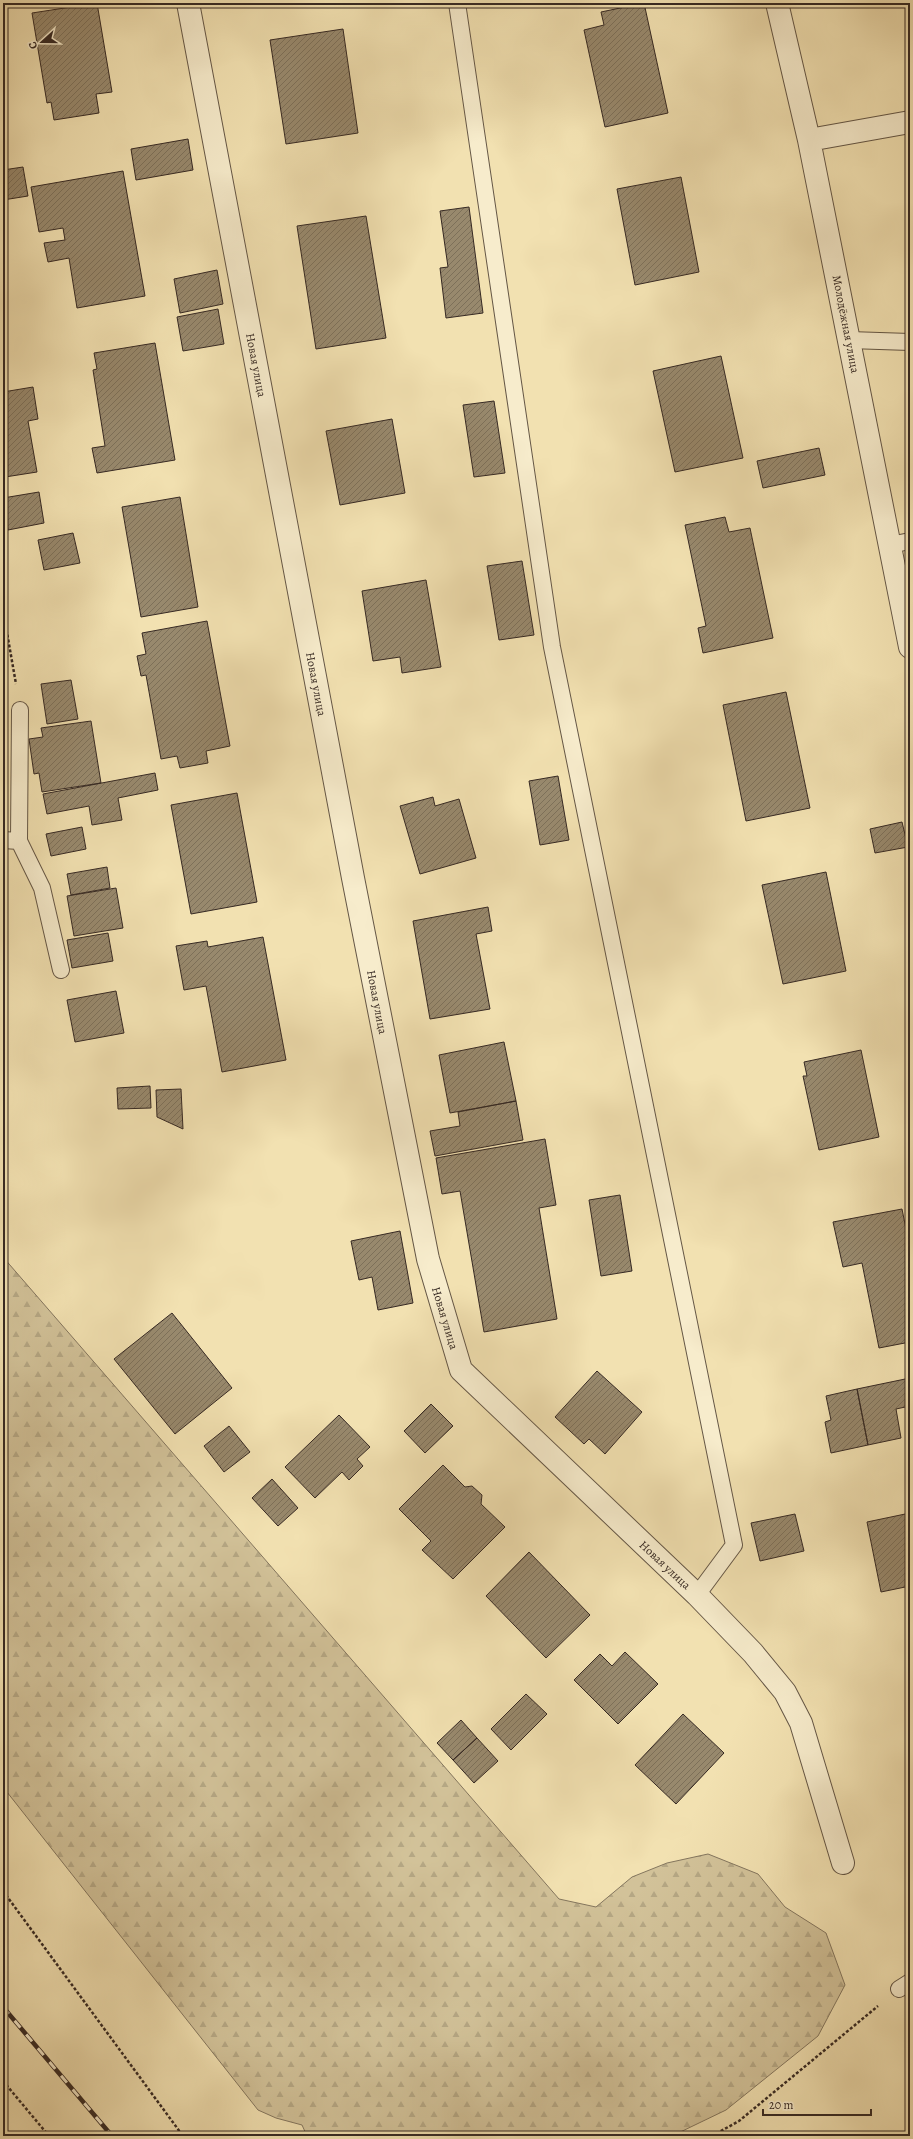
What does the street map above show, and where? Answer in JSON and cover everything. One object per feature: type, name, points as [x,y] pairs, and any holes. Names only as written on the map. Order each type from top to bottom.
[{"type":"street","name":"Новая улица","points":[[188,3],[350,863],[428,1259],[460,1370],[697,1594],[753,1653],[785,1692],[801,1723],[843,1863]]},
{"type":"street","name":"Молодёжная улица","points":[[777,3],[809,140],[849,340],[900,543],[910,646]]},
{"type":"street","points":[[809,140],[910,122]]},
{"type":"lane","points":[[457,3],[552,647],[734,1545],[697,1594]]},
{"type":"lane","points":[[849,340],[910,342]]},
{"type":"lane","points":[[20,710],[19,841],[42,888],[61,970]]},
{"type":"lane","points":[[3,840],[19,841]]},
{"type":"path","points":[[3,610],[20,710]]},
{"type":"path","points":[[3,1891],[183,2136]]},
{"type":"path","points":[[712,2136],[739,2121],[905,1985]]},
{"type":"path","points":[[3,2081],[49,2136]]},
{"type":"green space","points":[[3,1257],[559,1899],[596,1907],[632,1877],[667,1863],[708,1854],[758,1874],[785,1907],[826,1933],[845,1985],[818,2036],[726,2110],[672,2136],[307,2136],[302,2125],[276,2118],[258,2110],[3,1787]]},
{"type":"building","points":[[97,3],[112,92],[96,94],[99,113],[54,120],[51,102],[47,103],[32,13]]},
{"type":"building","points":[[644,3],[668,113],[605,127],[584,30],[604,25],[601,12]]},
{"type":"building","points":[[343,29],[358,133],[286,144],[270,40]]},
{"type":"building","points":[[188,139],[193,170],[136,180],[131,149]]},
{"type":"building","points":[[23,167],[28,196],[3,200],[3,170]]},
{"type":"building","points":[[123,171],[145,296],[77,308],[69,258],[48,262],[44,243],[65,240],[63,228],[39,232],[31,187]]},
{"type":"building","points":[[681,177],[699,272],[635,285],[617,189]]},
{"type":"building","points":[[469,207],[483,313],[446,318],[440,268],[448,267],[440,211]]},
{"type":"building","points":[[366,216],[386,338],[316,349],[297,226]]},
{"type":"building","points":[[217,270],[223,304],[180,313],[174,279]]},
{"type":"building","points":[[218,309],[224,344],[183,351],[177,317]]},
{"type":"building","points":[[155,343],[175,460],[97,473],[92,448],[105,446],[93,370],[97,369],[94,353]]},
{"type":"building","points":[[721,356],[743,458],[675,472],[653,371]]},
{"type":"building","points":[[33,387],[38,419],[28,421],[37,472],[5,477],[3,463],[3,392]]},
{"type":"building","points":[[494,401],[505,473],[474,477],[463,405]]},
{"type":"building","points":[[392,419],[405,493],[340,505],[326,431]]},
{"type":"building","points":[[819,448],[825,475],[763,488],[757,461]]},
{"type":"building","points":[[39,492],[44,523],[8,530],[3,498]]},
{"type":"building","points":[[180,497],[198,607],[141,617],[122,507]]},
{"type":"building","points":[[725,517],[729,532],[750,528],[773,638],[703,653],[698,628],[706,626],[685,525]]},
{"type":"building","points":[[73,533],[80,563],[44,570],[38,540]]},
{"type":"building","points":[[522,561],[534,635],[499,640],[487,566]]},
{"type":"building","points":[[426,580],[441,667],[402,673],[400,657],[373,661],[362,591]]},
{"type":"building","points":[[207,621],[230,746],[206,751],[208,763],[180,768],[177,756],[161,759],[146,675],[141,676],[137,656],[146,654],[142,633]]},
{"type":"building","points":[[71,680],[78,719],[47,724],[41,684]]},
{"type":"building","points":[[786,692],[810,808],[746,821],[723,705]]},
{"type":"building","points":[[91,721],[101,783],[42,792],[39,773],[34,774],[29,739],[43,737],[41,728]]},
{"type":"building","points":[[155,773],[158,790],[118,798],[122,820],[92,825],[89,806],[47,814],[43,794]]},
{"type":"building","points":[[558,776],[569,840],[540,845],[529,781]]},
{"type":"building","points":[[237,793],[257,902],[191,914],[171,805]]},
{"type":"building","points":[[433,797],[435,806],[459,799],[476,858],[420,874],[400,806]]},
{"type":"building","points":[[902,822],[908,847],[875,853],[870,829]]},
{"type":"building","points":[[82,827],[86,849],[51,856],[46,834]]},
{"type":"building","points":[[107,867],[110,888],[71,895],[67,874]]},
{"type":"building","points":[[826,872],[846,971],[783,984],[762,885]]},
{"type":"building","points":[[116,888],[123,928],[74,936],[67,896]]},
{"type":"building","points":[[488,907],[492,931],[476,934],[490,1009],[430,1019],[413,921]]},
{"type":"building","points":[[108,933],[113,961],[72,968],[67,940]]},
{"type":"building","points":[[263,937],[286,1060],[222,1072],[206,986],[184,990],[176,946],[207,941],[208,947]]},
{"type":"building","points":[[116,991],[124,1033],[75,1042],[67,1000]]},
{"type":"building","points":[[504,1042],[516,1101],[450,1113],[439,1055]]},
{"type":"building","points":[[861,1050],[879,1137],[819,1150],[803,1076],[807,1076],[804,1062]]},
{"type":"building","points":[[150,1086],[151,1108],[118,1109],[117,1088]]},
{"type":"building","points":[[181,1089],[183,1129],[157,1117],[156,1090]]},
{"type":"building","points":[[516,1101],[523,1140],[435,1156],[430,1131],[460,1126],[458,1112]]},
{"type":"building","points":[[545,1139],[556,1205],[539,1208],[557,1319],[484,1332],[460,1191],[442,1194],[436,1158]]},
{"type":"building","points":[[620,1195],[632,1271],[601,1276],[589,1200]]},
{"type":"building","points":[[902,1209],[910,1249],[910,1342],[879,1348],[862,1263],[843,1267],[833,1222]]},
{"type":"building","points":[[400,1231],[413,1303],[378,1310],[372,1277],[359,1280],[351,1241]]},
{"type":"building","points":[[172,1313],[232,1388],[175,1434],[114,1359]]},
{"type":"building","points":[[597,1371],[642,1412],[605,1454],[589,1439],[584,1444],[555,1417]]},
{"type":"building","points":[[910,1378],[910,1406],[896,1409],[901,1438],[868,1445],[857,1389]]},
{"type":"building","points":[[857,1389],[868,1445],[831,1453],[825,1422],[831,1420],[826,1396]]},
{"type":"building","points":[[431,1404],[453,1426],[425,1453],[404,1431]]},
{"type":"building","points":[[339,1415],[370,1447],[357,1459],[363,1466],[349,1480],[342,1472],[315,1498],[285,1467]]},
{"type":"building","points":[[229,1426],[250,1452],[224,1472],[204,1446]]},
{"type":"building","points":[[443,1465],[465,1487],[472,1486],[482,1495],[481,1504],[505,1527],[453,1579],[422,1550],[431,1541],[399,1509]]},
{"type":"building","points":[[272,1479],[298,1508],[278,1526],[252,1498]]},
{"type":"building","points":[[910,1513],[910,1586],[881,1592],[867,1522]]},
{"type":"building","points":[[795,1514],[804,1551],[760,1561],[751,1523]]},
{"type":"building","points":[[529,1552],[590,1615],[546,1658],[486,1596]]},
{"type":"building","points":[[625,1652],[658,1684],[618,1724],[574,1680],[600,1654],[612,1666]]},
{"type":"building","points":[[526,1694],[547,1714],[511,1750],[491,1729]]},
{"type":"building","points":[[683,1714],[724,1753],[676,1804],[635,1765]]},
{"type":"building","points":[[461,1720],[477,1738],[453,1760],[437,1743]]},
{"type":"building","points":[[477,1738],[498,1761],[474,1783],[453,1760]]},
{"type":"railway","points":[[3,2007],[112,2136]]}]
